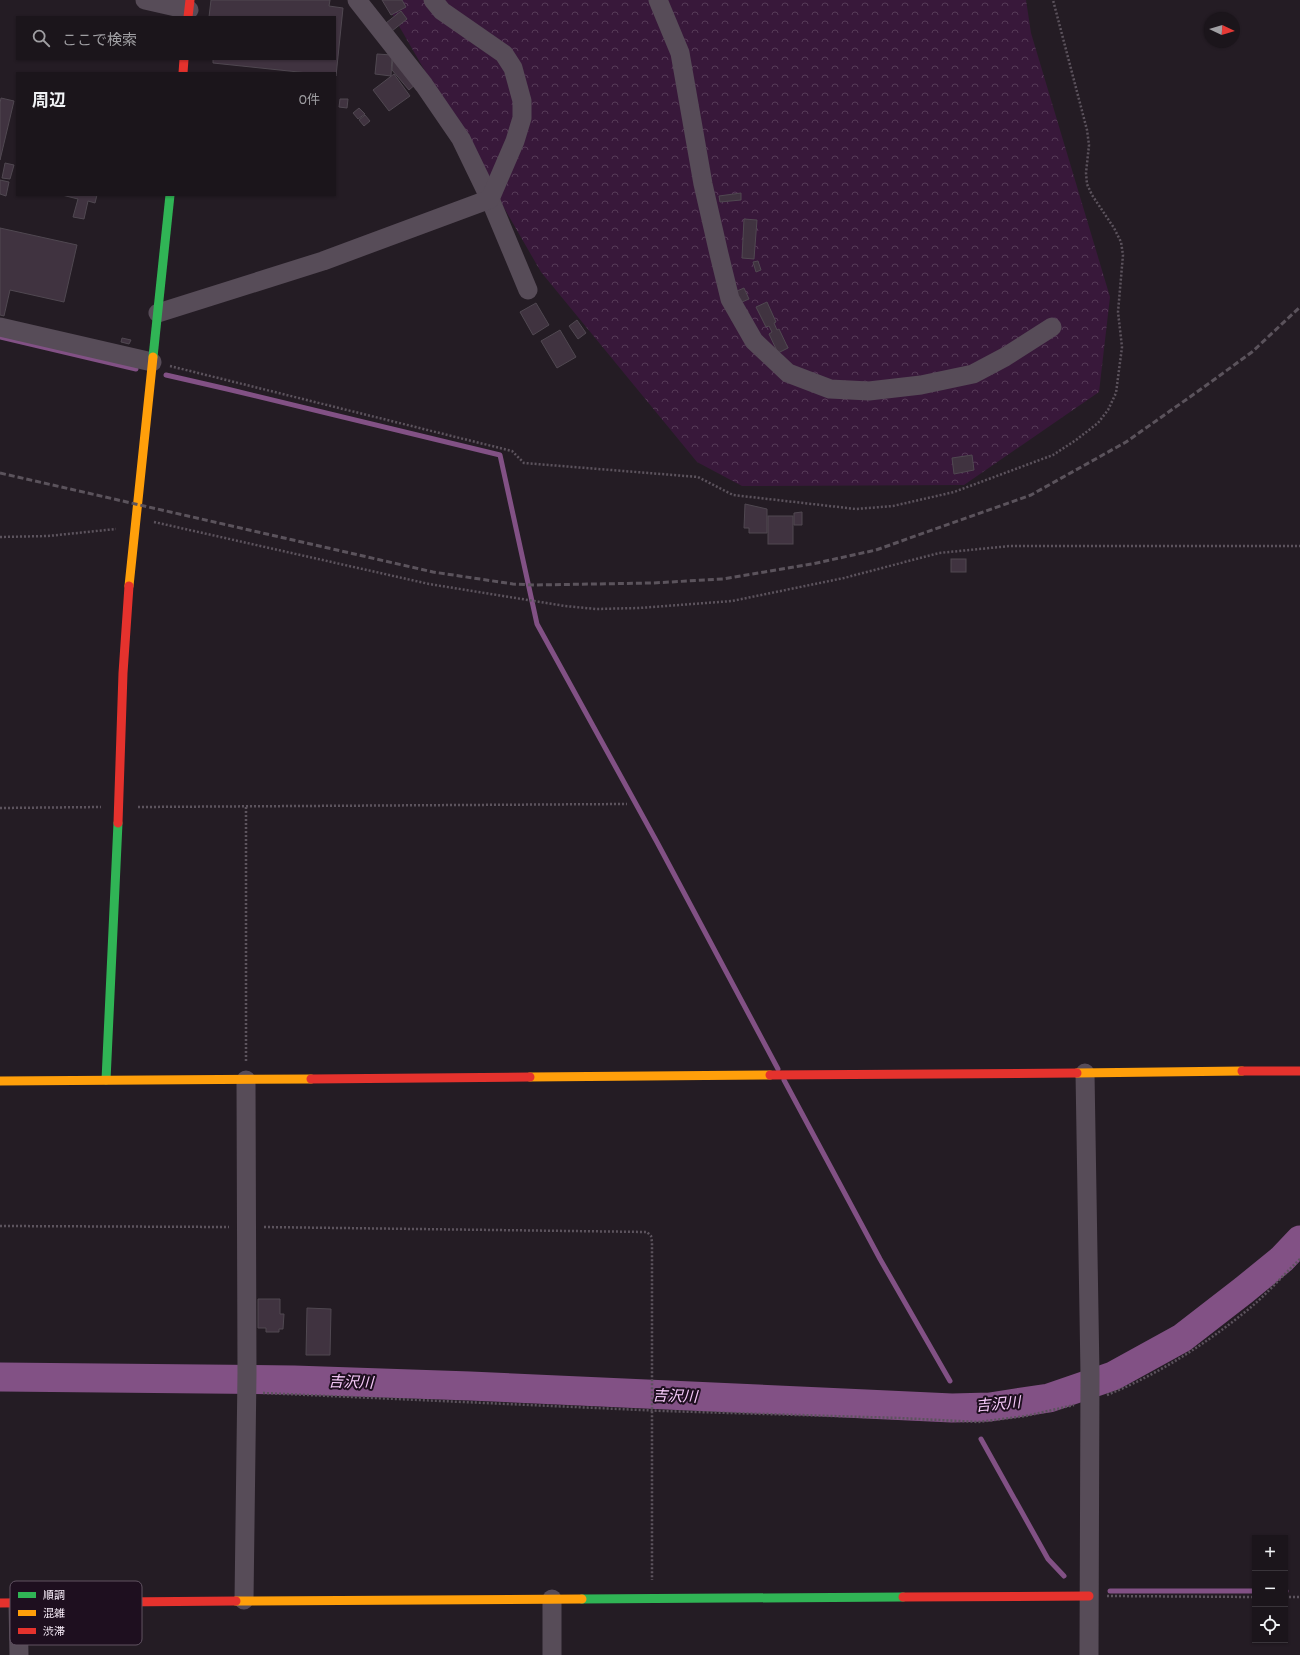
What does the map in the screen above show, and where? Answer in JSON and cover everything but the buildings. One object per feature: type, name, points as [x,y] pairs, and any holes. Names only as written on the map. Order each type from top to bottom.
[{"type":"street","points":[[145,0],[189,9]]},
{"type":"street","points":[[357,0],[424,85],[461,139],[490,199],[528,290]]},
{"type":"street","points":[[158,313],[323,261],[490,199],[522,118],[522,101],[513,68],[504,54],[442,12],[433,0]]},
{"type":"street","points":[[658,0],[680,53],[704,184],[730,299],[754,341],[788,373],[830,389],[869,391],[921,385],[973,374],[1005,357],[1052,327]]},
{"type":"street","points":[[183,72],[184,60]]},
{"type":"street","points":[[106,1080],[119,807],[123,673],[135,527],[170,196]]},
{"type":"street","points":[[0,327],[152,362]]},
{"type":"street","points":[[0,1081],[1300,1071]]},
{"type":"street","points":[[1085,1073],[1090,1374],[1088,1596],[1089,1655]]},
{"type":"street","points":[[244,1600],[247,1227],[246,1080]]},
{"type":"street","points":[[142,1601],[1088,1596]]},
{"type":"street","points":[[552,1599],[552,1655]]},
{"type":"street","points":[[17,1645],[19,1655]]},
{"type":"path","points":[[0,537],[48,536],[135,527],[149,521],[429,584],[565,606],[596,608],[639,608],[732,601],[844,578],[939,552],[1010,546],[1300,546]]},
{"type":"path","points":[[246,1080],[246,807],[627,804]]},
{"type":"path","points":[[0,1226],[247,1227],[647,1232],[651,1236],[652,1242],[652,1598]]},
{"type":"path","points":[[246,1384],[652,1411],[978,1422],[1026,1416],[1090,1399],[1127,1387],[1192,1352],[1250,1307],[1300,1259]]},
{"type":"path","points":[[1088,1596],[1252,1597]]},
{"type":"path","points":[[1288,1597],[1300,1597]]},
{"type":"green space","points":[[384,0],[1026,0],[1031,33],[1110,297],[1099,392],[964,485],[742,486],[697,462],[541,272]]},
{"type":"waterway","points":[[0,337],[136,369]]},
{"type":"waterway","points":[[166,375],[500,455],[537,624],[658,844],[778,1069]]},
{"type":"waterway","points":[[784,1080],[880,1259],[950,1381]]},
{"type":"waterway","name":"吉沢川","points":[[0,1377],[294,1380],[470,1386],[952,1408],[990,1407],[1049,1398],[1113,1376],[1182,1338],[1282,1259],[1300,1240]]},
{"type":"waterway","points":[[981,1439],[1048,1559],[1064,1576]]},
{"type":"waterway","points":[[1110,1591],[1252,1591]]},
{"type":"railway","points":[[0,473],[433,572],[513,584],[652,583],[723,579],[812,564],[876,550],[1031,495],[1126,442],[1252,352],[1300,307]]},
{"type":"traffic: fast","points":[[153,357],[170,196]]},
{"type":"traffic: fast","points":[[106,1080],[118,823]]},
{"type":"traffic: fast","points":[[582,1599],[903,1597]]},
{"type":"traffic: slow","points":[[129,586],[153,357]]},
{"type":"traffic: slow","points":[[1077,1073],[1242,1071]]},
{"type":"traffic: slow","points":[[530,1077],[770,1075]]},
{"type":"traffic: slow","points":[[0,1081],[311,1079]]},
{"type":"traffic: slow","points":[[236,1601],[582,1599]]},
{"type":"traffic: jam","points":[[188,16],[190,0]]},
{"type":"traffic: jam","points":[[183,72],[184,60]]},
{"type":"traffic: jam","points":[[118,823],[123,673],[129,586]]},
{"type":"traffic: jam","points":[[1242,1071],[1300,1071]]},
{"type":"traffic: jam","points":[[770,1075],[1077,1073]]},
{"type":"traffic: jam","points":[[311,1079],[530,1077]]},
{"type":"traffic: jam","points":[[903,1597],[1089,1596]]},
{"type":"traffic: jam","points":[[142,1602],[236,1601]]},
{"type":"traffic: jam","points":[[0,1603],[10,1603]]}]
